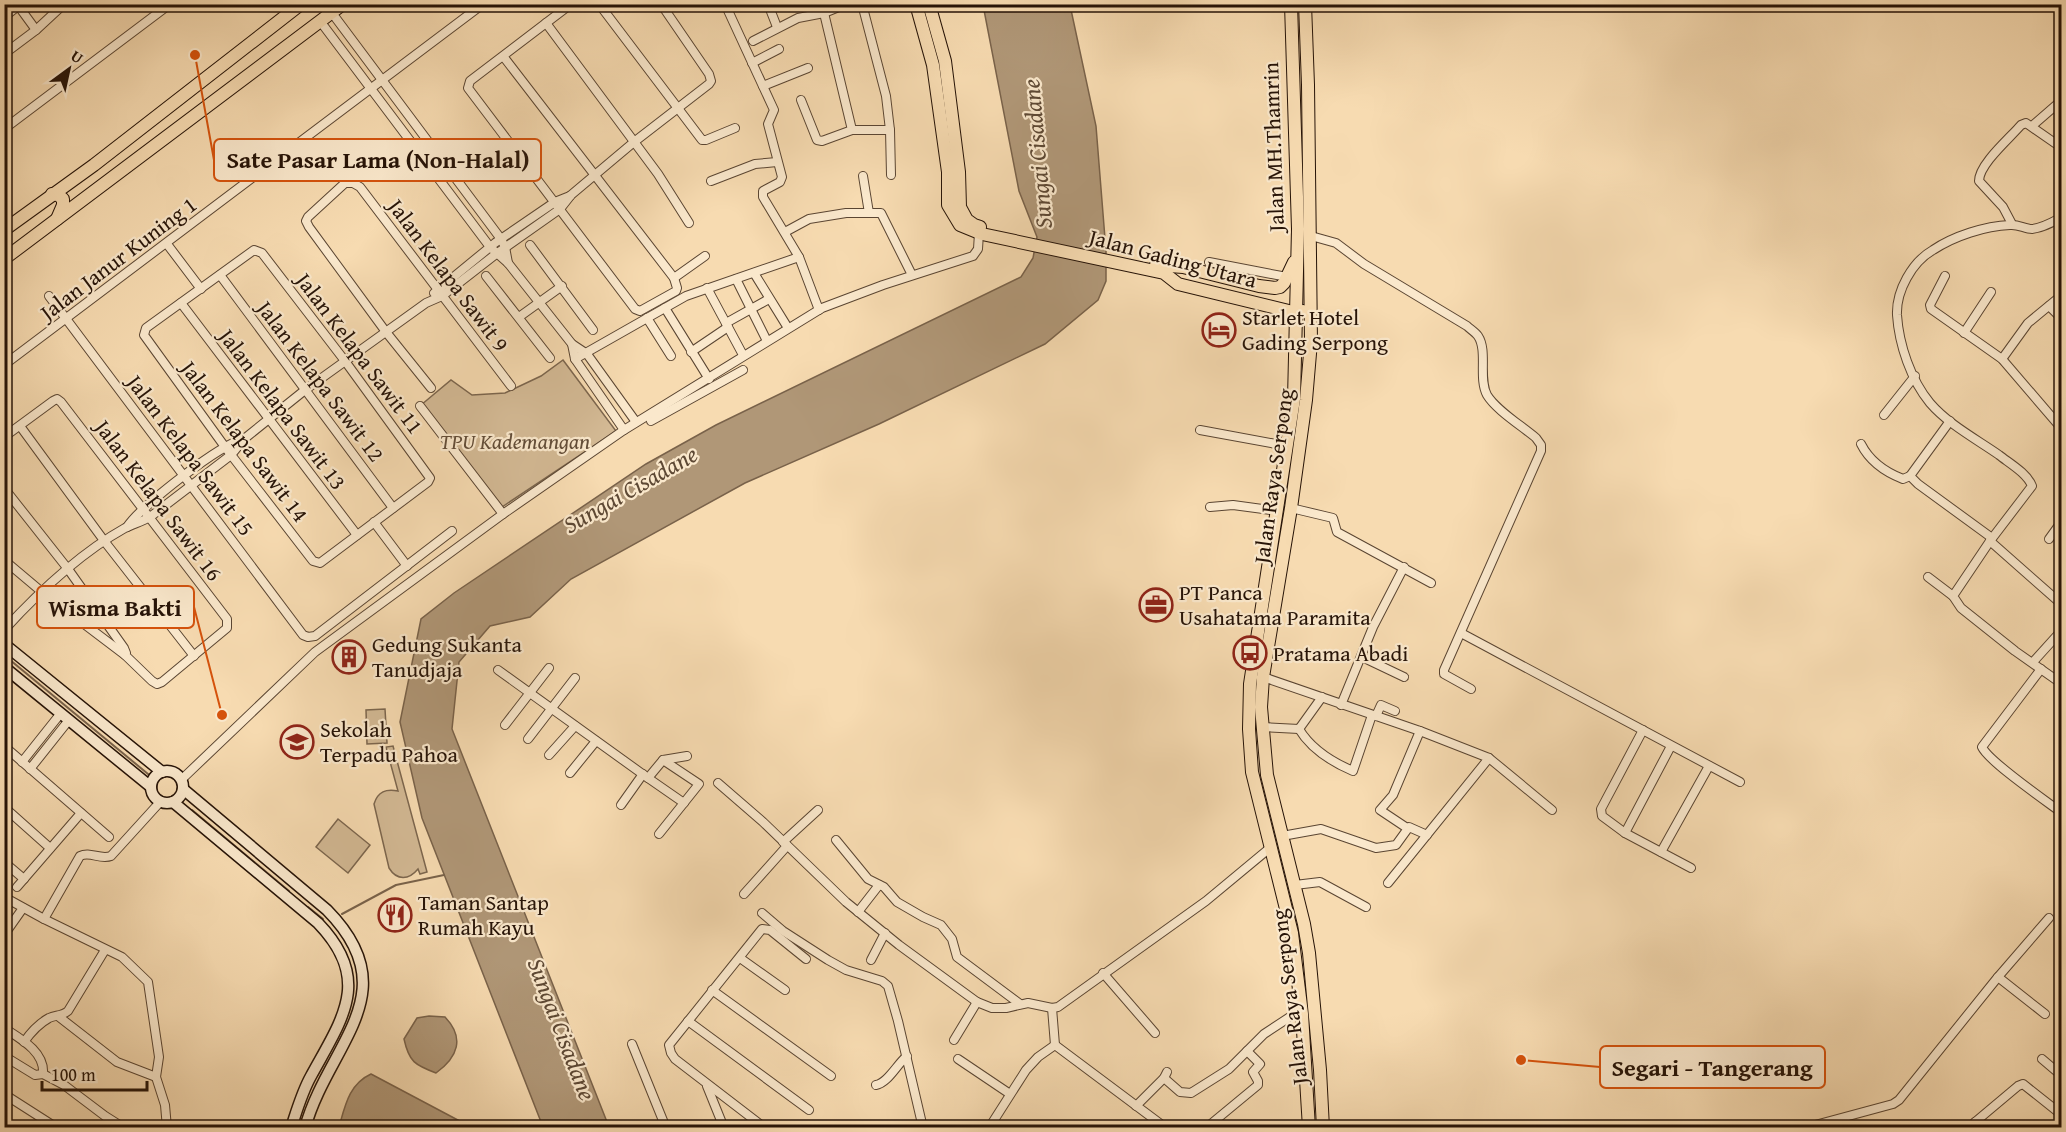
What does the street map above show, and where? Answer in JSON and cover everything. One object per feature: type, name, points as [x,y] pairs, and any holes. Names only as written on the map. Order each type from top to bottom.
[{"type":"main road","points":[[4,230],[94,165],[301,4]]},
{"type":"main road","points":[[4,259],[343,4]]},
{"type":"main road","name":"Jalan Gading Utara","points":[[916,4],[933,65],[953,199],[967,220],[974,225],[985,232],[1151,267],[1183,267],[1275,288],[1280,287],[1296,259]]},
{"type":"main road","name":"Jalan Gading Utara","points":[[929,4],[945,61],[959,172],[953,199]]},
{"type":"main road","name":"Jalan MH.Thamrin","points":[[1291,4],[1298,229],[1297,289]]},
{"type":"main road","name":"Jalan Raya Serpong","points":[[1305,4],[1311,236],[1311,342],[1306,400],[1291,508],[1263,678],[1262,707],[1267,775],[1304,924],[1306,994],[1302,1009],[1309,1128]]},
{"type":"main road","points":[[92,193],[78,195],[74,189],[94,165]]},
{"type":"main road","points":[[52,194],[63,199],[63,205],[56,220]]},
{"type":"main road","name":"Jalan Gading Utara","points":[[1151,267],[1164,273],[1178,284],[1297,313]]},
{"type":"main road","name":"Jalan Raya Serpong","points":[[1297,289],[1294,399],[1250,684],[1249,729],[1252,772],[1306,994],[1320,1070],[1323,1128]]},
{"type":"main road","points":[[1297,313],[1304,311],[1311,301]]},
{"type":"street","points":[[4,54],[36,30],[64,4]]},
{"type":"street","points":[[4,129],[170,4]]},
{"type":"street","name":"Jalan Janur Kuning 1","points":[[4,366],[483,4]]},
{"type":"street","points":[[503,56],[674,278],[676,291],[640,310],[635,309],[468,88],[470,81],[571,4]]},
{"type":"street","points":[[599,4],[703,140],[735,128]]},
{"type":"street","points":[[493,250],[506,247],[709,84],[711,81],[709,74],[661,4]]},
{"type":"street","points":[[725,4],[774,110],[768,124],[782,175],[781,180],[762,194],[799,257],[819,310]]},
{"type":"street","points":[[768,4],[777,27]]},
{"type":"street","points":[[753,41],[798,18],[846,4]]},
{"type":"street","points":[[862,4],[886,96],[890,130],[891,175]]},
{"type":"street","points":[[4,17],[17,5],[36,30]]},
{"type":"street","points":[[819,10],[852,130]]},
{"type":"street","points":[[332,13],[501,239],[506,247],[508,263]]},
{"type":"street","points":[[320,21],[493,250],[508,263],[572,344],[587,354],[638,421],[644,424],[743,370]]},
{"type":"street","points":[[546,23],[658,174],[689,223]]},
{"type":"street","points":[[752,63],[779,49]]},
{"type":"street","points":[[763,86],[808,68]]},
{"type":"street","points":[[801,100],[817,140],[822,141],[852,130],[890,130]]},
{"type":"street","points":[[2032,126],[2061,100]]},
{"type":"street","points":[[2012,224],[2007,212],[1979,181],[1979,174],[1987,162],[2026,123],[2061,148]]},
{"type":"street","points":[[711,181],[755,164],[777,162]]},
{"type":"street","points":[[863,176],[870,213]]},
{"type":"street","name":"Jalan Kelapa Sawit 9","points":[[386,332],[306,221],[345,183],[352,183],[360,187],[511,386]]},
{"type":"street","points":[[4,630],[68,569],[127,527],[150,517],[192,486],[231,455],[244,439],[267,419],[439,293],[493,250],[501,239],[558,206]]},
{"type":"street","points":[[785,232],[809,219],[846,213],[879,213],[884,216],[912,275]]},
{"type":"street","points":[[1953,596],[1991,539],[2032,486],[2030,481],[2009,462],[1950,421],[1930,403],[1922,392],[1905,357],[1902,342],[1897,306],[1902,288],[1922,257],[1934,249],[1971,233],[2012,224],[2032,229],[2061,217]]},
{"type":"street","points":[[174,802],[180,796],[182,785],[315,652],[502,514],[624,430],[788,328],[819,310],[912,275],[973,256],[985,232]]},
{"type":"street","points":[[1311,236],[1336,243],[1364,264],[1467,326],[1478,336],[1481,344],[1484,386],[1487,395],[1541,445],[1541,451],[1444,670],[1444,674],[1471,689]]},
{"type":"street","points":[[167,244],[201,289]]},
{"type":"street","points":[[530,245],[594,330]]},
{"type":"street","name":"Jalan Kelapa Sawit 11","points":[[220,275],[254,250],[262,253],[345,361],[430,478],[428,482],[393,508]]},
{"type":"street","points":[[674,278],[705,256]]},
{"type":"street","points":[[575,359],[686,296],[799,257]]},
{"type":"street","points":[[1209,262],[1287,277]]},
{"type":"street","points":[[754,273],[788,328]]},
{"type":"street","points":[[181,303],[220,275]]},
{"type":"street","name":"Jalan Kelapa Sawit 12","points":[[220,275],[393,508]]},
{"type":"street","points":[[486,276],[550,358]]},
{"type":"street","points":[[1945,276],[1930,305],[1931,309],[2002,359],[2061,429]]},
{"type":"street","points":[[736,279],[767,341]]},
{"type":"street","points":[[519,317],[562,286]]},
{"type":"street","points":[[707,288],[744,355]]},
{"type":"street","points":[[1964,333],[1991,292]]},
{"type":"street","points":[[2002,359],[2028,322],[2061,295]]},
{"type":"street","name":"Jalan Kelapa Sawit 15","points":[[49,296],[303,635],[315,636],[407,566]]},
{"type":"street","points":[[691,352],[727,325],[769,299]]},
{"type":"street","name":"Jalan Kelapa Sawit 14","points":[[181,303],[146,328],[144,335],[231,455],[313,561],[320,563],[357,535]]},
{"type":"street","name":"Jalan Kelapa Sawit 13","points":[[181,303],[357,535]]},
{"type":"street","points":[[2049,306],[2061,319]]},
{"type":"street","points":[[665,308],[709,379]]},
{"type":"street","points":[[647,318],[671,356]]},
{"type":"street","points":[[386,332],[431,388]]},
{"type":"street","points":[[572,344],[575,359],[624,430]]},
{"type":"street","points":[[1884,415],[1915,376]]},
{"type":"street","points":[[596,389],[608,382]]},
{"type":"street","name":"Jalan Kelapa Sawit 16","points":[[20,426],[57,399],[144,509],[227,619],[227,628],[194,656]]},
{"type":"street","points":[[420,406],[502,514]]},
{"type":"street","points":[[1861,444],[1871,460],[1903,479],[1910,476],[1950,421]]},
{"type":"street","points":[[4,437],[20,426],[105,542],[194,656],[157,684],[125,655],[122,655],[4,560]]},
{"type":"street","points":[[1200,430],[1287,446]]},
{"type":"street","points":[[127,527],[133,518],[185,476],[225,447],[244,439]]},
{"type":"street","points":[[1910,476],[1991,539],[2058,601],[2061,607]]},
{"type":"street","points":[[4,488],[68,569],[124,648],[125,655]]},
{"type":"street","points":[[1210,507],[1233,505],[1277,511]]},
{"type":"street","points":[[357,535],[393,508]]},
{"type":"street","points":[[1291,508],[1333,518],[1337,532],[1364,549],[1404,567],[1431,583]]},
{"type":"street","points":[[2049,539],[2061,521]]},
{"type":"street","points":[[374,522],[407,566],[452,531]]},
{"type":"street","points":[[1341,705],[1383,606],[1404,567]]},
{"type":"street","points":[[1928,577],[1953,596],[1960,608],[2014,651],[2033,662],[2061,684]]},
{"type":"street","points":[[2033,662],[2061,630]]},
{"type":"street","points":[[1461,633],[1740,782]]},
{"type":"street","points":[[4,644],[162,772],[174,773],[196,800],[303,890],[341,924],[349,936],[363,973],[364,990],[361,1005],[354,1028],[320,1086],[305,1128]]},
{"type":"street","points":[[1362,657],[1404,677]]},
{"type":"street","points":[[4,667],[152,787]]},
{"type":"street","points":[[505,724],[549,668]]},
{"type":"street","points":[[2041,669],[1982,747],[2000,766],[2061,813]]},
{"type":"street","points":[[498,670],[684,803]]},
{"type":"street","points":[[528,739],[575,678]]},
{"type":"street","points":[[1263,678],[1420,731],[1489,759],[1552,810]]},
{"type":"street","points":[[1299,729],[1322,697]]},
{"type":"street","points":[[1299,729],[1306,740],[1331,760],[1353,771],[1374,716],[1381,705],[1395,711]]},
{"type":"street","points":[[22,762],[65,717]]},
{"type":"street","points":[[30,768],[65,717]]},
{"type":"street","points":[[549,755],[575,726]]},
{"type":"street","points":[[1263,727],[1299,729]]},
{"type":"street","points":[[1642,730],[1602,809],[1602,816],[1625,833],[1691,868]]},
{"type":"street","points":[[1420,731],[1393,795],[1380,810],[1407,828],[1412,827],[1427,835]]},
{"type":"street","points":[[570,773],[596,741]]},
{"type":"street","points":[[4,746],[109,837]]},
{"type":"street","points":[[1625,833],[1671,746]]},
{"type":"street","points":[[621,805],[663,760],[687,756]]},
{"type":"street","points":[[1388,883],[1489,759]]},
{"type":"street","points":[[659,834],[699,784],[663,760]]},
{"type":"street","points":[[1661,852],[1709,766]]},
{"type":"street","points":[[162,772],[153,780],[153,794],[160,801],[174,802],[318,923],[336,945],[343,959],[348,990],[342,1022],[307,1085],[291,1128]]},
{"type":"street","points":[[718,783],[763,822],[858,912],[977,1002],[992,1008],[1006,1008],[1028,1003],[1058,1007],[1206,901],[1271,847]]},
{"type":"street","points":[[185,811],[186,801],[196,800]]},
{"type":"street","points":[[44,919],[80,856],[86,854],[111,856],[160,801]]},
{"type":"street","points":[[4,807],[50,848]]},
{"type":"street","points":[[744,894],[785,844],[818,810]]},
{"type":"street","points":[[17,887],[81,813]]},
{"type":"street","points":[[1282,836],[1321,829],[1376,848],[1396,845],[1407,828]]},
{"type":"street","points":[[836,840],[868,879],[879,885],[897,902],[941,925],[952,939],[957,957],[1020,1004]]},
{"type":"street","points":[[4,862],[24,879]]},
{"type":"street","points":[[1295,885],[1320,882],[1366,907]]},
{"type":"street","points":[[858,912],[879,885]]},
{"type":"street","points":[[294,903],[303,890]]},
{"type":"street","points":[[4,897],[122,957],[148,982],[159,1057],[156,1077],[165,1105],[167,1128]]},
{"type":"street","points":[[4,935],[23,908]]},
{"type":"street","points":[[762,913],[783,931],[828,960],[846,970],[885,983],[898,1021],[923,1128]]},
{"type":"street","points":[[1804,1128],[1893,1104],[1899,1100],[1998,977],[2049,918]]},
{"type":"street","points":[[765,1128],[675,1059],[669,1044],[762,929],[766,929],[807,959]]},
{"type":"street","points":[[871,960],[885,933]]},
{"type":"street","points":[[24,1042],[33,1029],[51,1017],[68,1011],[105,950]]},
{"type":"street","points":[[740,958],[785,990]]},
{"type":"street","points":[[1103,973],[1155,1033]]},
{"type":"street","points":[[1998,977],[2045,1014]]},
{"type":"street","points":[[712,990],[831,1076]]},
{"type":"street","points":[[954,1040],[977,1002]]},
{"type":"street","points":[[1052,1008],[1055,1045],[1166,1128]]},
{"type":"street","points":[[1136,1106],[1165,1075],[1180,1092],[1191,1094],[1229,1069],[1273,1027],[1302,1009]]},
{"type":"street","points":[[58,1016],[117,1062],[156,1077]]},
{"type":"street","points":[[688,1021],[809,1110]]},
{"type":"street","points":[[4,1028],[33,1048],[40,1057],[44,1074]]},
{"type":"street","points":[[632,1044],[666,1128]]},
{"type":"street","points":[[989,1128],[1032,1062],[1055,1045]]},
{"type":"street","points":[[1206,1128],[1258,1085],[1253,1072],[1260,1064],[1247,1051]]},
{"type":"street","points":[[4,1056],[35,1075],[44,1074],[64,1085],[124,1128]]},
{"type":"street","points":[[876,1085],[887,1079],[896,1065],[907,1056]]},
{"type":"street","points":[[958,1059],[1010,1094]]},
{"type":"street","points":[[2042,1059],[2061,1076]]},
{"type":"street","points":[[1968,1128],[2022,1084],[2061,1115]]},
{"type":"street","points":[[707,1085],[724,1128]]},
{"type":"street","points":[[4,1094],[54,1126],[64,1128]]},
{"type":"street","points":[[1975,1122],[1983,1128]]},
{"type":"street","points":[[4,1125],[8,1128]]},
{"type":"green space","name":"TPU Kademangan","points":[[563,360],[616,431],[502,507],[421,405],[451,380],[472,395],[505,393],[541,376]]},
{"type":"green space","points":[[385,709],[387,743],[367,744],[366,710]]},
{"type":"green space","points":[[393,746],[427,872],[420,874],[418,869],[403,878],[389,868],[374,804],[383,792],[398,791],[386,747]]},
{"type":"green space","points":[[338,819],[370,845],[348,873],[316,847]]},
{"type":"water","name":"Sungai Cisadane","points":[[983,5],[1070,5],[1096,126],[1106,251],[1106,281],[1098,300],[1045,344],[879,424],[745,483],[571,579],[530,617],[490,626],[459,662],[452,729],[609,1127],[543,1127],[422,818],[400,722],[421,619],[454,593],[646,464],[716,425],[1021,277],[1033,258],[1037,237],[1019,191]]},
{"type":"water","points":[[445,1017],[455,1032],[457,1040],[454,1054],[436,1073],[414,1062],[408,1053],[404,1039],[417,1018]]},
{"type":"water","points":[[371,1074],[471,1127],[339,1127],[349,1096],[364,1078]]},
{"type":"waterway","points":[[4,655],[148,774]]},
{"type":"waterway","points":[[192,810],[289,891]]},
{"type":"waterway","points":[[342,914],[396,885],[444,875]]},
{"type":"waterway","points":[[308,907],[323,919]]},
{"type":"place","name":"Sate Pasar Lama (Non-Halal)","points":[[195,55]]},
{"type":"place","name":"Starlet Hotel Gading Serpong","points":[[1219,330]]},
{"type":"place","name":"PT Panca Usahatama Paramita","points":[[1156,605]]},
{"type":"place","name":"Pratama Abadi","points":[[1250,653]]},
{"type":"place","name":"Gedung Sukanta Tanudjaja","points":[[349,657]]},
{"type":"place","name":"Wisma Bakti","points":[[222,715]]},
{"type":"place","name":"Sekolah Terpadu Pahoa","points":[[297,742]]},
{"type":"place","name":"Taman Santap Rumah Kayu","points":[[395,915]]},
{"type":"place","name":"Segari - Tangerang","points":[[1521,1060]]}]
